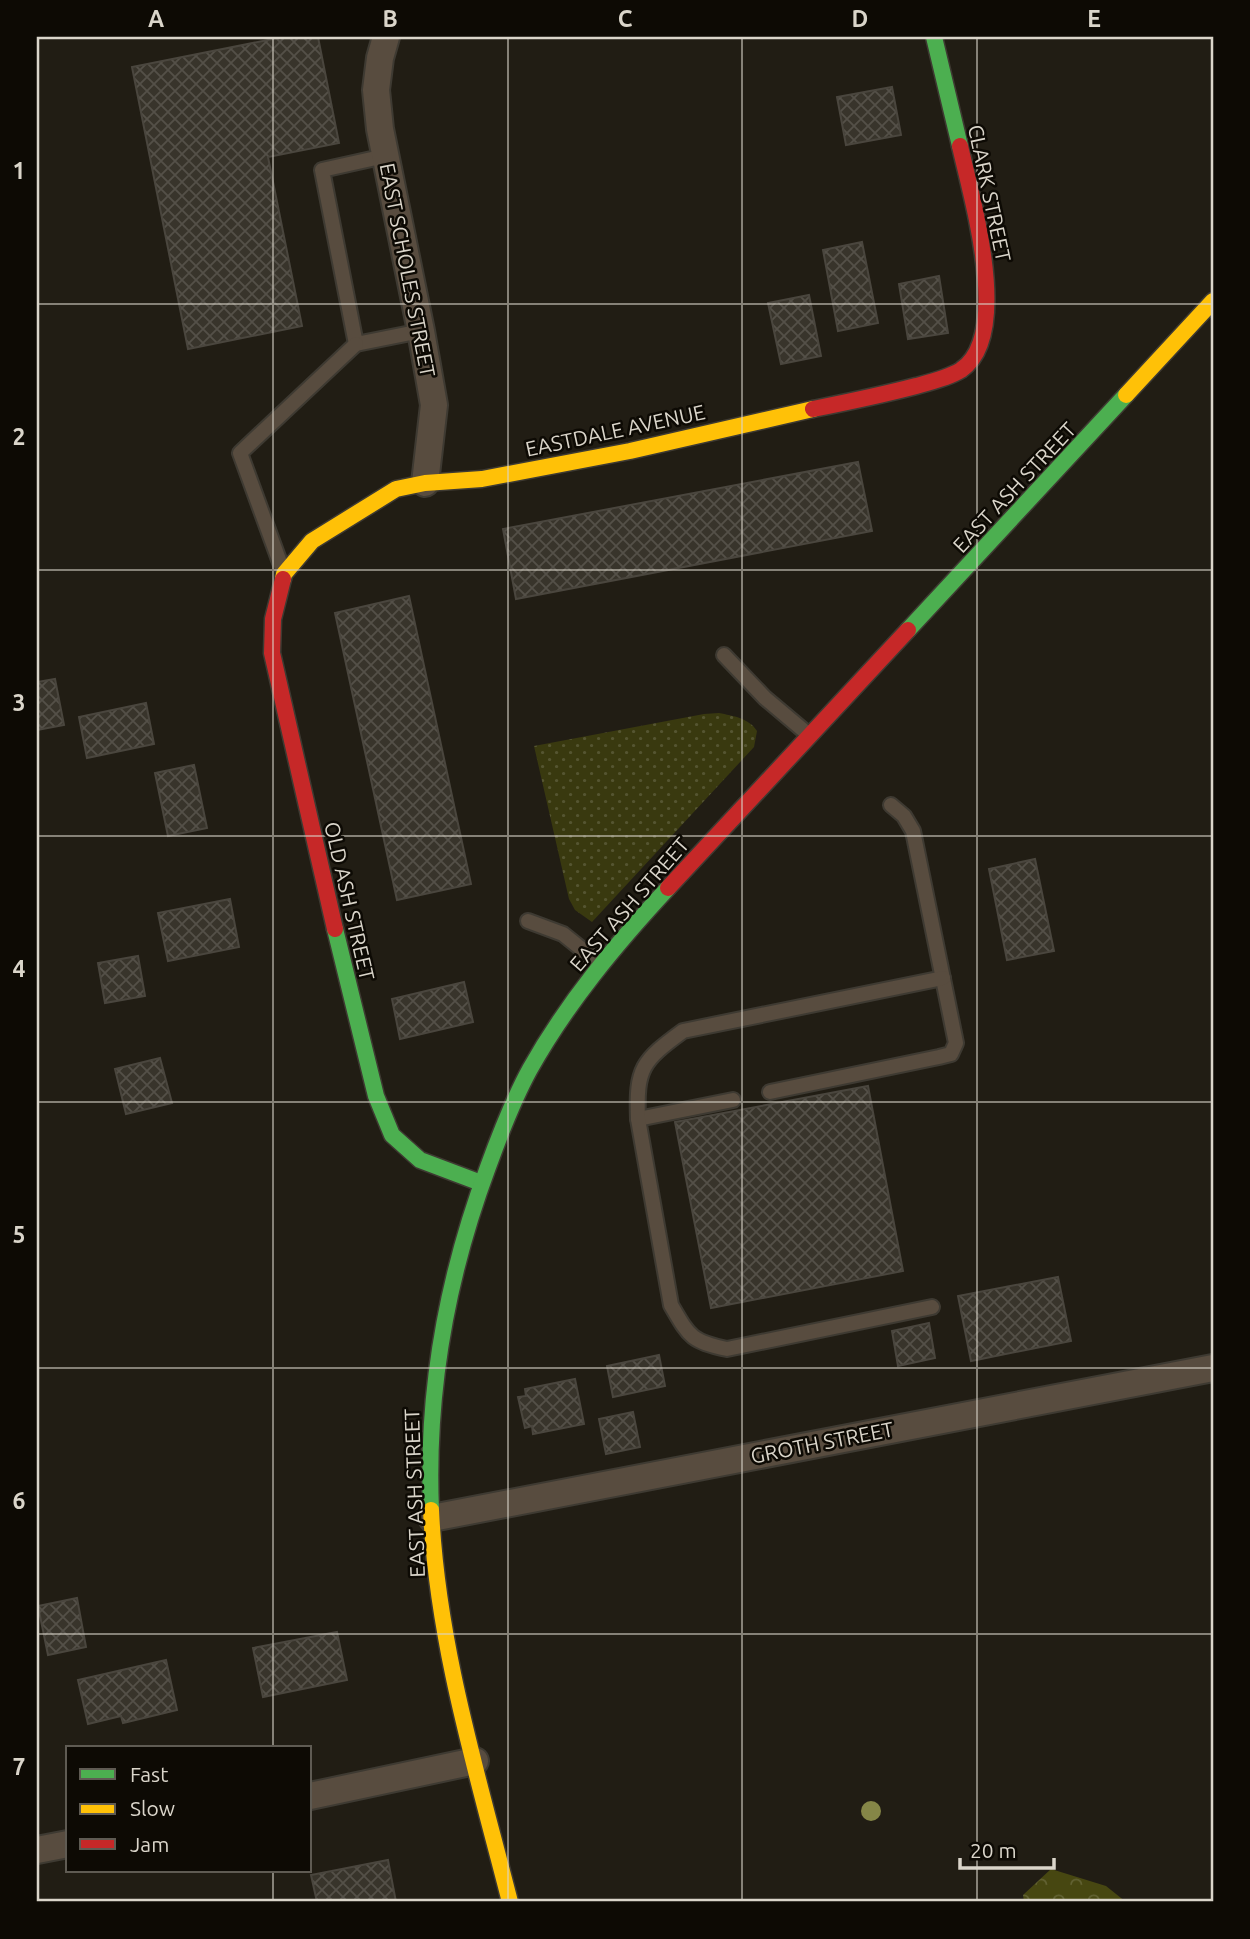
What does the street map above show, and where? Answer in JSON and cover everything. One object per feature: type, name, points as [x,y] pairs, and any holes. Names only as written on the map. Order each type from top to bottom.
[{"type":"street","name":"CLARK STREET","points":[[934,37],[984,249],[984,329],[975,358]]},
{"type":"street","name":"EAST SCHOLES STREET","points":[[383,47],[376,90],[385,156],[434,405],[425,482]]},
{"type":"street","name":"EAST ASH STREET","points":[[510,1902],[442,1613],[432,1518],[430,1411],[438,1345],[454,1276],[481,1183],[528,1073],[600,964],[1213,301]]},
{"type":"street","name":"EASTDALE AVENUE","points":[[284,574],[312,541],[346,517],[396,489],[425,482],[482,479],[603,456],[774,416],[883,395],[944,378],[961,370],[975,358]]},
{"type":"street","name":"OLD ASH STREET","points":[[284,574],[273,620],[272,653],[350,997],[376,1096],[392,1135],[420,1160],[481,1183]]},
{"type":"street","name":"GROTH STREET","points":[[432,1518],[1213,1368]]},
{"type":"street","points":[[312,1797],[475,1761]]},
{"type":"street","points":[[37,1850],[66,1844]]},
{"type":"lane","points":[[356,344],[322,170],[385,156]]},
{"type":"lane","points":[[284,574],[240,453],[356,344],[421,331]]},
{"type":"lane","points":[[724,655],[765,698],[810,736]]},
{"type":"lane","points":[[770,1092],[951,1054],[956,1043],[913,831],[904,816],[891,805]]},
{"type":"lane","points":[[528,921],[563,934],[600,964]]},
{"type":"lane","points":[[932,1307],[727,1349],[702,1344],[686,1331],[671,1305],[638,1119],[637,1089],[641,1071],[654,1052],[683,1031],[943,978]]},
{"type":"lane","points":[[638,1119],[733,1100]]},
{"type":"shaded area","points":[[719,713],[750,723],[757,731],[754,747],[592,922],[575,910],[569,899],[534,746]]},
{"type":"green space","points":[[1051,1869],[1106,1886],[1126,1902],[1024,1902],[1023,1895]]},
{"type":"building","points":[[283,37],[318,37],[339,143],[268,157],[302,326],[188,349],[132,67]]},
{"type":"building","points":[[892,87],[901,135],[846,145],[837,97]]},
{"type":"building","points":[[862,242],[878,323],[838,331],[823,250]]},
{"type":"building","points":[[939,276],[948,333],[908,339],[899,284]]},
{"type":"building","points":[[809,295],[821,356],[781,364],[768,303]]},
{"type":"building","points":[[858,462],[872,531],[516,599],[503,529]]},
{"type":"building","points":[[409,596],[471,884],[397,900],[335,613]]},
{"type":"building","points":[[55,679],[64,725],[37,730],[37,682]]},
{"type":"building","points":[[146,703],[154,744],[87,758],[79,717]]},
{"type":"building","points":[[194,765],[207,828],[168,836],[155,773]]},
{"type":"building","points":[[1035,859],[1054,951],[1007,960],[989,869]]},
{"type":"building","points":[[230,899],[239,947],[168,961],[158,913]]},
{"type":"building","points":[[138,956],[145,996],[105,1003],[98,963]]},
{"type":"building","points":[[464,982],[473,1022],[400,1039],[392,999]]},
{"type":"building","points":[[160,1058],[172,1103],[126,1114],[115,1069]]},
{"type":"building","points":[[868,1086],[903,1271],[711,1308],[675,1122]]},
{"type":"building","points":[[1058,1277],[1071,1341],[971,1361],[958,1296]]},
{"type":"building","points":[[929,1323],[935,1358],[898,1366],[892,1331]]},
{"type":"building","points":[[659,1355],[665,1386],[613,1397],[607,1366]]},
{"type":"building","points":[[575,1379],[584,1424],[533,1434],[532,1426],[525,1428],[518,1397],[526,1396],[525,1389]]},
{"type":"building","points":[[633,1412],[640,1447],[606,1454],[599,1419]]},
{"type":"building","points":[[77,1598],[86,1647],[48,1655],[38,1606]]},
{"type":"building","points":[[337,1632],[347,1680],[263,1697],[253,1648]]},
{"type":"building","points":[[166,1660],[177,1710],[123,1723],[121,1716],[88,1724],[78,1680]]},
{"type":"building","points":[[388,1860],[396,1902],[317,1902],[311,1875]]},
{"type":"traffic: fast","points":[[934,37],[960,146]]},
{"type":"traffic: fast","points":[[908,630],[1126,395]]},
{"type":"traffic: fast","points":[[431,1510],[432,1422],[442,1336],[461,1250],[497,1142],[524,1081],[576,997],[611,952],[668,888]]},
{"type":"traffic: fast","points":[[335,929],[376,1096],[392,1135],[420,1160],[481,1183]]},
{"type":"traffic: slow","points":[[1126,395],[1213,301]]},
{"type":"traffic: slow","points":[[283,579],[284,574],[312,541],[396,489],[425,483],[482,479],[630,451],[813,409]]},
{"type":"traffic: slow","points":[[431,1510],[441,1609],[460,1708],[510,1902]]},
{"type":"traffic: jam","points":[[813,409],[945,378],[961,370],[976,352],[984,327],[984,264],[960,146]]},
{"type":"traffic: jam","points":[[283,579],[273,619],[272,653],[335,929]]},
{"type":"traffic: jam","points":[[668,888],[908,630]]}]
